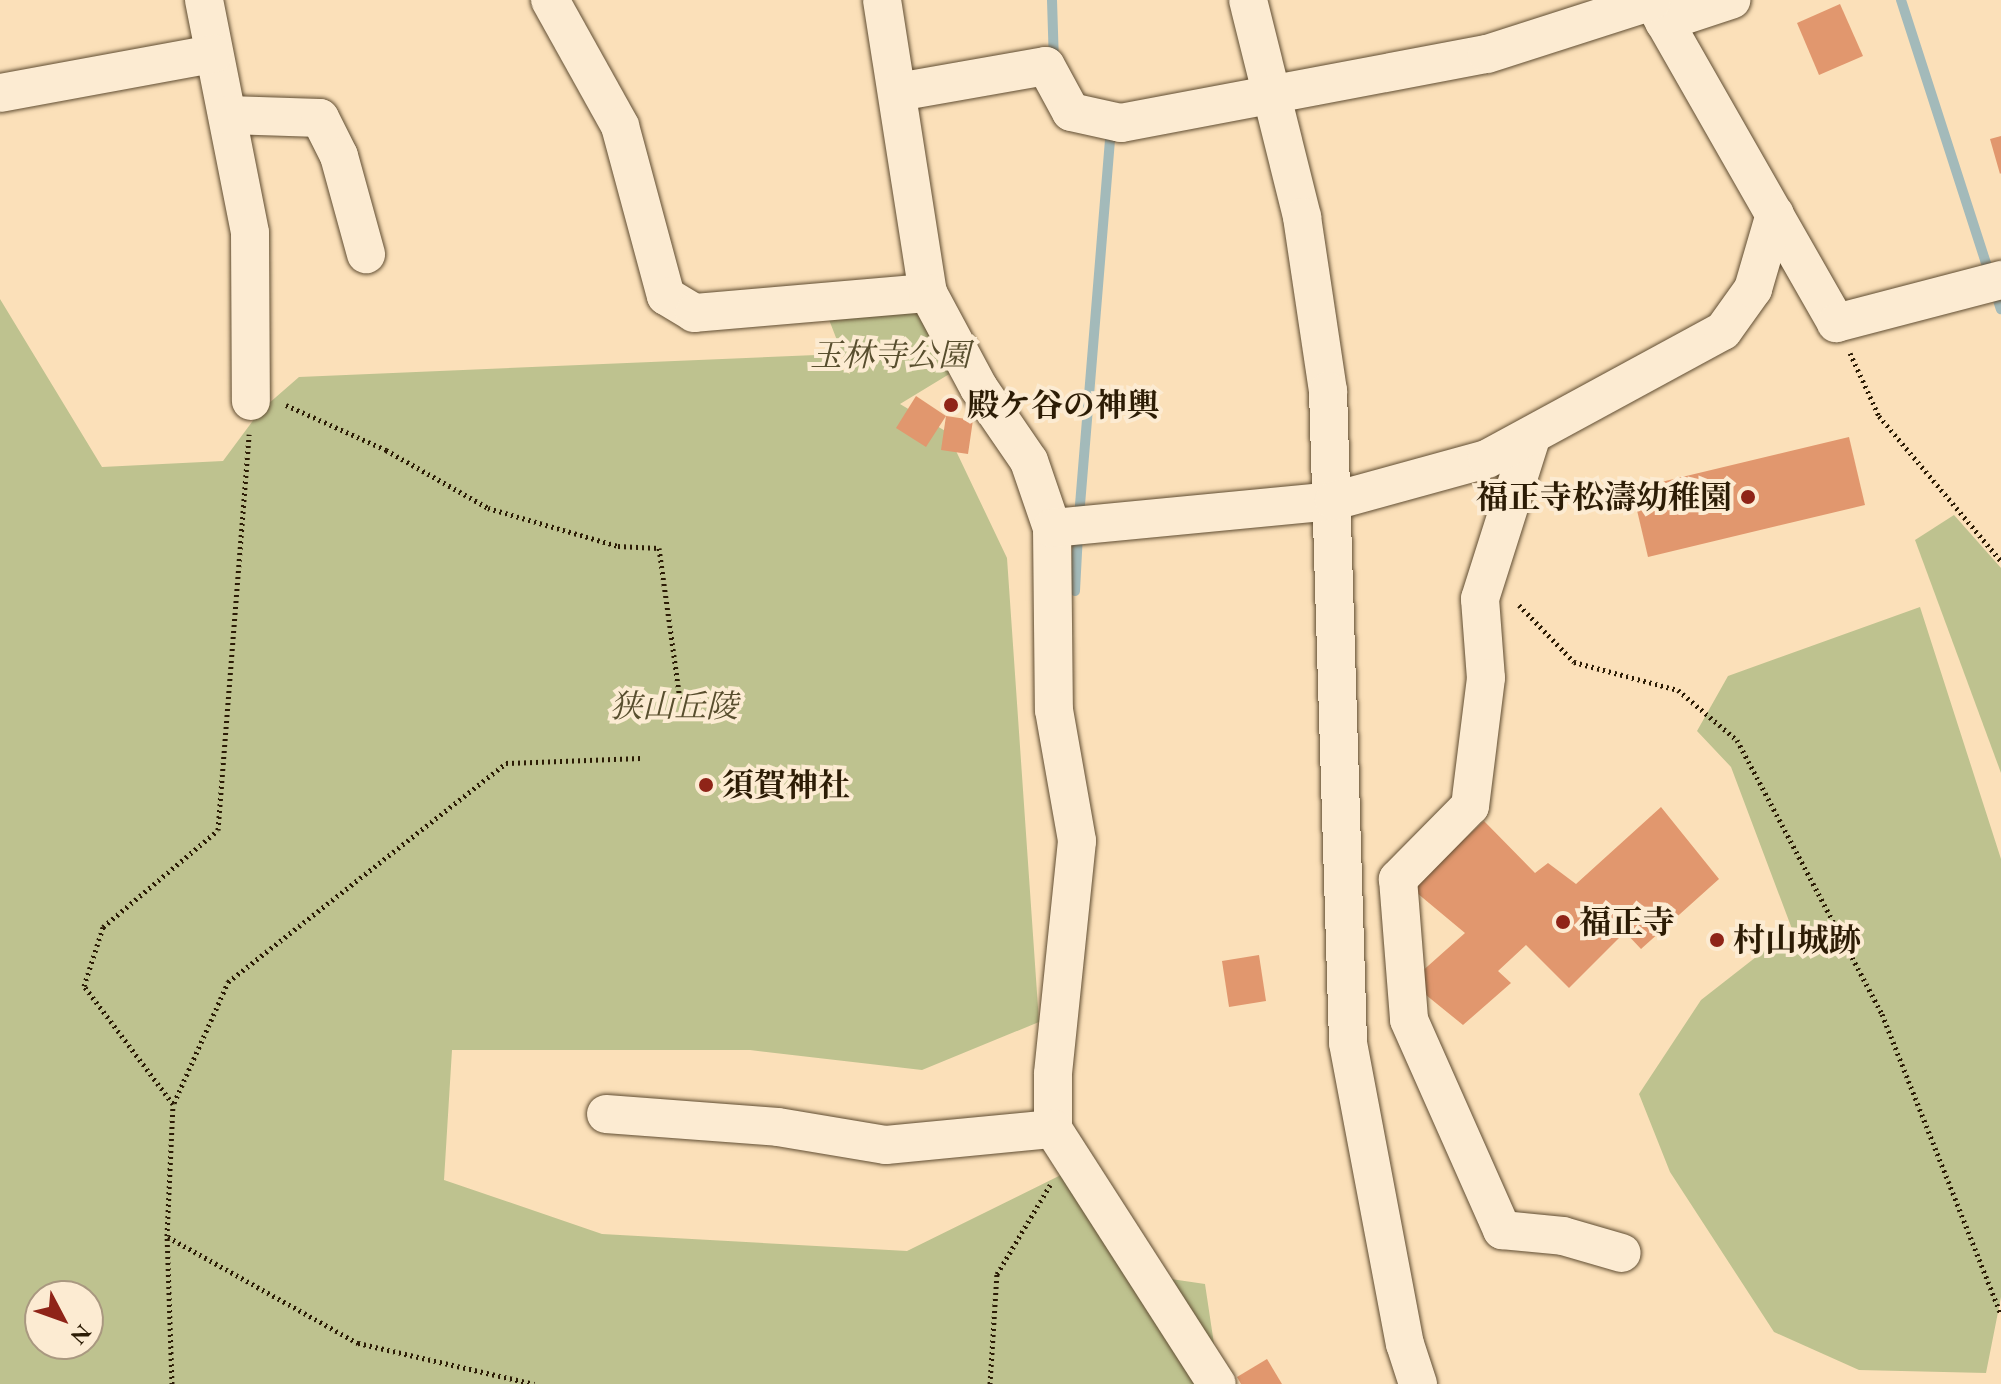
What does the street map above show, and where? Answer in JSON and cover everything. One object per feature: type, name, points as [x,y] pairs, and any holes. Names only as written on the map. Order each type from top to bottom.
[{"type":"street","points":[[204,0],[250,233],[252,395]]},
{"type":"street","points":[[550,0],[620,126],[666,296],[694,313],[928,293]]},
{"type":"street","points":[[882,0],[928,293],[979,388],[1029,461],[1052,528],[1054,710],[1077,841],[1053,1074],[1061,1143],[1145,1265],[1217,1384]]},
{"type":"street","points":[[1248,0],[1305,233],[1328,391],[1334,501],[1348,1043],[1405,1344],[1418,1384]]},
{"type":"street","points":[[898,92],[1046,66],[1071,112],[1121,123],[1272,92],[1487,54],[1656,8],[1731,0]]},
{"type":"street","points":[[1656,8],[1836,323],[1990,284]]},
{"type":"street","points":[[0,93],[213,54]]},
{"type":"street","points":[[228,115],[320,118],[339,156],[366,254]]},
{"type":"street","points":[[1052,528],[1334,501],[1487,459],[1531,438],[1723,331],[1753,289],[1775,214]]},
{"type":"street","points":[[1531,438],[1480,599],[1486,678],[1470,806],[1398,879],[1409,1020],[1502,1230],[1563,1236],[1622,1253]]},
{"type":"street","points":[[606,1114],[778,1127],[886,1145],[1061,1143]]},
{"type":"path","points":[[1836,323],[1879,416],[2001,561]]},
{"type":"path","points":[[173,1104],[84,986],[103,927],[218,830],[252,395],[386,450],[488,508],[618,546],[659,548],[680,700]]},
{"type":"path","points":[[1518,595],[1519,611],[1574,662],[1678,690],[1737,740],[1882,1014],[2001,1314]]},
{"type":"path","points":[[172,1384],[167,1236],[173,1104],[228,982],[506,763],[641,758]]},
{"type":"path","points":[[990,1384],[997,1274],[1061,1143]]},
{"type":"path","points":[[167,1236],[358,1343],[534,1384]]},
{"type":"green space","name":"狭山丘陵","points":[[0,299],[102,467],[223,461],[260,411],[299,377],[816,355],[850,374],[828,317],[915,310],[951,373],[900,404],[947,432],[1007,558],[1039,1022],[922,1070],[750,1050],[452,1050],[444,1180],[602,1234],[907,1251],[1075,1168],[1137,1274],[1205,1284],[1220,1384],[0,1384]]},
{"type":"green space","points":[[1954,515],[2001,568],[2001,773],[1915,540]]},
{"type":"green space","points":[[1920,607],[2001,859],[2001,1297],[1986,1373],[1859,1370],[1774,1332],[1670,1172],[1639,1094],[1701,1000],[1792,929],[1731,767],[1697,731],[1728,676]]},
{"type":"building","points":[[1840,4],[1863,56],[1819,75],[1797,23]]},
{"type":"building","points":[[2001,136],[2001,173],[2000,174],[1990,139]]},
{"type":"building","points":[[916,396],[946,416],[926,447],[896,428]]},
{"type":"building","points":[[946,416],[973,420],[968,454],[941,450]]},
{"type":"building","points":[[1849,437],[1865,505],[1648,557],[1632,489]]},
{"type":"building","points":[[1661,807],[1719,879],[1641,949],[1625,932],[1569,988],[1526,945],[1498,971],[1511,983],[1463,1025],[1410,982],[1465,933],[1411,888],[1484,821],[1535,873],[1548,863],[1576,884]]},
{"type":"building","points":[[1259,955],[1266,1001],[1229,1007],[1222,961]]},
{"type":"building","points":[[1267,1359],[1282,1384],[1241,1384],[1237,1377]]},
{"type":"waterway","points":[[1052,0],[1054,62]]},
{"type":"waterway","points":[[1901,0],[2001,309]]},
{"type":"waterway","points":[[1079,517],[1110,137],[1103,129]]},
{"type":"waterway","points":[[1075,591],[1078,533]]},
{"type":"place","name":"殿ケ谷の神輿","points":[[951,405]]},
{"type":"place","name":"福正寺松濤幼稚園","points":[[1748,497]]},
{"type":"place","name":"須賀神社","points":[[706,785]]},
{"type":"place","name":"福正寺","points":[[1563,922]]},
{"type":"place","name":"村山城跡","points":[[1717,940]]},
{"type":"park label","name":"玉林寺公園","points":[[890,355]]}]
